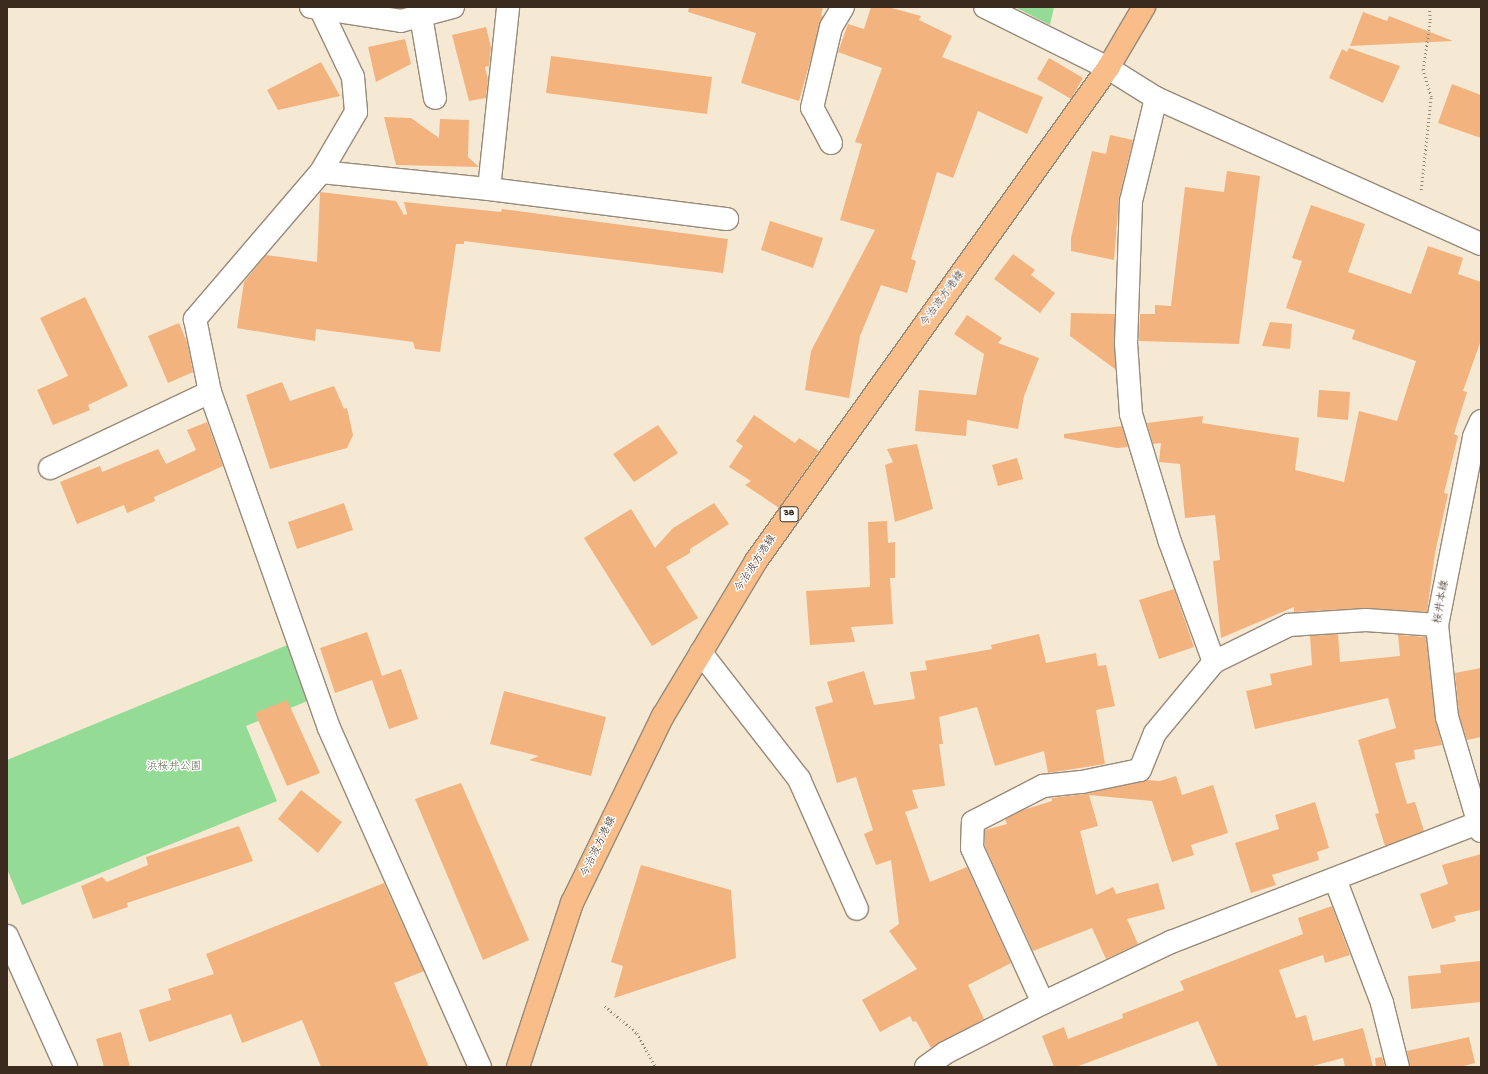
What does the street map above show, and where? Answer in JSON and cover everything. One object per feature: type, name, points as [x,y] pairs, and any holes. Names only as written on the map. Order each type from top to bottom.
[{"type":"main road","name":"今治波方港線","points":[[518,1067],[572,903],[663,716],[700,653],[756,561],[1108,68],[1144,7]]},
{"type":"street","points":[[316,8],[401,21],[453,7]]},
{"type":"street","points":[[489,189],[508,7]]},
{"type":"street","points":[[831,143],[812,108],[831,27],[842,7]]},
{"type":"street","points":[[985,7],[1108,68],[1156,98],[1481,244]]},
{"type":"street","points":[[316,8],[353,77],[356,112],[321,172],[195,319],[210,392],[329,728],[480,1067]]},
{"type":"street","points":[[421,16],[435,98]]},
{"type":"street","points":[[1156,98],[1131,201],[1126,343],[1131,414],[1170,542],[1214,662]]},
{"type":"street","points":[[321,172],[489,189],[727,219]]},
{"type":"street","points":[[50,468],[210,392]]},
{"type":"street","name":"桜井本線","points":[[1480,825],[1447,717],[1437,625],[1474,437],[1481,421]]},
{"type":"street","points":[[1043,1003],[972,848],[973,822],[1043,786],[1082,782],[1140,770],[1155,733],[1214,662],[1289,625],[1366,620],[1437,625]]},
{"type":"street","points":[[700,653],[799,779],[857,909]]},
{"type":"street","points":[[926,1067],[945,1053],[1043,1003],[1171,942],[1480,825]]},
{"type":"street","points":[[1335,879],[1382,1004],[1398,1067]]},
{"type":"street","points":[[7,936],[66,1067]]},
{"type":"path","points":[[1418,216],[1431,97],[1422,70],[1430,20],[1429,7]]},
{"type":"path","points":[[605,1006],[637,1033],[656,1067]]},
{"type":"green space","points":[[1015,7],[1054,7],[1050,25]]},
{"type":"green space","name":"浜桜井公園","points":[[297,641],[320,696],[246,726],[277,801],[22,905],[7,869],[7,760]]},
{"type":"building","points":[[689,7],[823,7],[821,15],[823,16],[799,101],[741,83],[756,33],[688,12]]},
{"type":"building","points":[[871,7],[888,7],[921,16],[919,20],[952,36],[942,57],[1043,97],[1027,134],[978,111],[953,178],[937,172],[911,259],[916,261],[907,293],[881,285],[860,336],[849,398],[805,390],[811,351],[875,230],[840,220],[862,144],[855,142],[882,68],[838,52],[848,24],[864,29]]},
{"type":"building","points":[[1363,12],[1387,21],[1389,16],[1453,41],[1350,46]]},
{"type":"building","points":[[486,27],[491,47],[489,66],[485,67],[488,80],[486,98],[469,101],[452,35]]},
{"type":"building","points":[[405,39],[411,64],[376,82],[368,47]]},
{"type":"building","points":[[1349,48],[1400,66],[1383,103],[1329,78],[1342,49],[1347,52]]},
{"type":"building","points":[[551,56],[712,77],[707,114],[546,93]]},
{"type":"building","points":[[1049,58],[1083,78],[1071,99],[1037,79]]},
{"type":"building","points":[[321,62],[340,96],[278,110],[267,90]]},
{"type":"building","points":[[1452,84],[1481,95],[1481,138],[1438,123]]},
{"type":"building","points":[[384,117],[411,118],[439,138],[440,119],[469,120],[468,157],[479,167],[396,165]]},
{"type":"building","points":[[1110,135],[1133,140],[1119,198],[1114,260],[1071,251],[1071,238],[1092,151],[1106,154]]},
{"type":"building","points":[[1227,171],[1260,176],[1239,344],[1139,341],[1140,314],[1155,314],[1155,305],[1171,306],[1185,187],[1224,192]]},
{"type":"building","points":[[320,192],[396,201],[404,215],[407,214],[404,202],[501,212],[502,209],[728,239],[723,273],[464,241],[464,244],[456,244],[440,352],[415,349],[413,342],[316,329],[315,341],[237,328],[244,282],[266,255],[317,262]]},
{"type":"building","points":[[1311,205],[1365,224],[1348,272],[1411,294],[1428,246],[1463,258],[1458,274],[1481,282],[1481,340],[1463,391],[1467,392],[1454,434],[1458,436],[1444,493],[1448,494],[1435,553],[1427,612],[1365,608],[1294,612],[1294,607],[1221,638],[1213,561],[1220,560],[1215,515],[1185,518],[1180,464],[1159,462],[1161,443],[1153,444],[1147,423],[1203,416],[1202,423],[1299,438],[1295,470],[1344,482],[1359,411],[1397,421],[1416,361],[1352,339],[1355,330],[1286,308],[1302,261],[1292,258]]},
{"type":"building","points":[[770,221],[823,238],[813,268],[761,250]]},
{"type":"building","points":[[1013,254],[1035,270],[1031,275],[1055,293],[1040,313],[994,279]]},
{"type":"building","points":[[85,297],[128,386],[88,405],[90,410],[53,425],[37,390],[68,376],[40,318]]},
{"type":"building","points":[[1071,313],[1115,314],[1115,369],[1070,336]]},
{"type":"building","points":[[967,315],[1002,338],[998,343],[1039,358],[1024,396],[1018,429],[967,420],[966,436],[915,431],[919,390],[976,395],[984,354],[954,334]]},
{"type":"building","points":[[1270,322],[1292,324],[1290,349],[1262,346]]},
{"type":"building","points":[[179,323],[187,342],[193,372],[168,383],[148,336]]},
{"type":"building","points":[[282,382],[290,401],[334,386],[344,409],[347,408],[353,435],[347,448],[270,469],[246,395]]},
{"type":"building","points":[[1319,390],[1350,392],[1348,420],[1317,417]]},
{"type":"building","points":[[754,415],[795,443],[799,438],[819,451],[779,508],[745,485],[751,481],[729,467],[743,446],[736,441]]},
{"type":"building","points":[[207,422],[223,466],[154,497],[155,501],[127,513],[124,505],[77,524],[60,482],[100,466],[102,472],[158,449],[166,464],[196,450],[187,430]]},
{"type":"building","points":[[658,425],[678,453],[634,482],[613,454]]},
{"type":"building","points":[[1122,426],[1128,447],[1117,448],[1064,438],[1064,434]]},
{"type":"building","points":[[917,444],[933,509],[895,522],[885,465],[893,462],[887,449]]},
{"type":"building","points":[[1017,458],[1023,479],[998,486],[992,465]]},
{"type":"building","points":[[344,503],[353,530],[297,549],[288,522]]},
{"type":"building","points":[[714,503],[729,524],[690,549],[690,553],[666,567],[698,618],[652,646],[584,538],[631,509],[655,548],[673,528]]},
{"type":"building","points":[[887,521],[888,543],[895,542],[895,578],[890,578],[893,624],[851,627],[855,642],[810,645],[806,591],[870,587],[868,522]]},
{"type":"building","points":[[1174,589],[1194,647],[1159,659],[1139,600]]},
{"type":"building","points":[[367,632],[382,676],[401,669],[418,719],[389,729],[372,680],[335,693],[320,648]]},
{"type":"building","points":[[1039,634],[1046,663],[1096,653],[1098,666],[1106,665],[1115,706],[1096,710],[1105,764],[1048,773],[1044,751],[995,766],[977,707],[939,717],[943,744],[939,744],[945,786],[912,790],[918,808],[905,812],[930,882],[967,867],[1011,963],[968,985],[984,1019],[931,1048],[916,1021],[913,1022],[910,1016],[880,1032],[862,1000],[917,969],[889,931],[899,924],[891,860],[876,865],[864,834],[873,830],[856,777],[837,783],[815,707],[833,702],[827,682],[864,671],[874,705],[915,699],[910,672],[927,670],[925,661],[992,649],[991,645]]},
{"type":"building","points":[[1338,634],[1340,662],[1400,656],[1398,635],[1426,637],[1435,718],[1442,745],[1414,750],[1415,759],[1395,763],[1407,804],[1415,802],[1424,831],[1385,846],[1375,814],[1379,813],[1358,740],[1396,728],[1388,698],[1255,729],[1246,691],[1272,685],[1270,674],[1312,665],[1310,636]]},
{"type":"building","points":[[1481,668],[1481,737],[1467,740],[1459,715],[1455,673]]},
{"type":"building","points":[[504,691],[606,717],[591,776],[529,760],[539,756],[490,744]]},
{"type":"building","points":[[287,700],[320,773],[287,786],[255,713]]},
{"type":"building","points":[[1176,776],[1182,795],[1213,785],[1228,833],[1191,845],[1194,855],[1172,862],[1152,801],[1089,795],[1098,826],[1080,831],[1096,895],[1113,887],[1116,894],[1158,883],[1165,909],[1127,919],[1138,944],[1106,959],[1092,928],[1033,951],[985,846],[985,830],[1007,824],[1005,819],[1023,810],[1052,801],[1052,798],[1085,794],[1147,780],[1160,781]]},
{"type":"building","points":[[461,783],[529,940],[483,960],[415,799]]},
{"type":"building","points":[[301,790],[342,822],[318,853],[278,819]]},
{"type":"building","points":[[1315,802],[1329,848],[1317,852],[1319,860],[1272,875],[1276,885],[1251,893],[1235,843],[1279,829],[1275,815]]},
{"type":"building","points":[[239,826],[253,861],[127,903],[128,907],[93,919],[81,886],[102,877],[107,882],[148,865],[146,857]]},
{"type":"building","points":[[1481,854],[1481,910],[1454,916],[1456,921],[1432,929],[1420,894],[1448,884],[1442,865]]},
{"type":"building","points":[[641,865],[731,890],[736,958],[614,998],[623,966],[611,962]]},
{"type":"building","points":[[384,883],[424,971],[394,983],[429,1067],[321,1067],[302,1020],[242,1043],[231,1014],[149,1042],[139,1010],[171,1000],[168,989],[214,974],[206,954]]},
{"type":"building","points":[[1332,906],[1350,955],[1325,963],[1323,955],[1279,970],[1296,1018],[1306,1015],[1313,1041],[1363,1028],[1373,1067],[1345,1067],[1343,1058],[1309,1067],[1218,1067],[1198,1021],[1076,1067],[1054,1067],[1042,1036],[1064,1027],[1068,1039],[1123,1018],[1122,1014],[1184,990],[1180,981],[1303,934],[1298,918]]},
{"type":"building","points":[[1481,961],[1481,1002],[1411,1009],[1408,976],[1441,973],[1440,965]]},
{"type":"building","points":[[121,1032],[130,1067],[104,1067],[96,1039]]},
{"type":"building","points":[[1469,1037],[1475,1063],[1460,1067],[1410,1067],[1407,1051]]},
{"type":"building","points":[[1382,1057],[1385,1067],[1376,1067],[1375,1058]]}]
